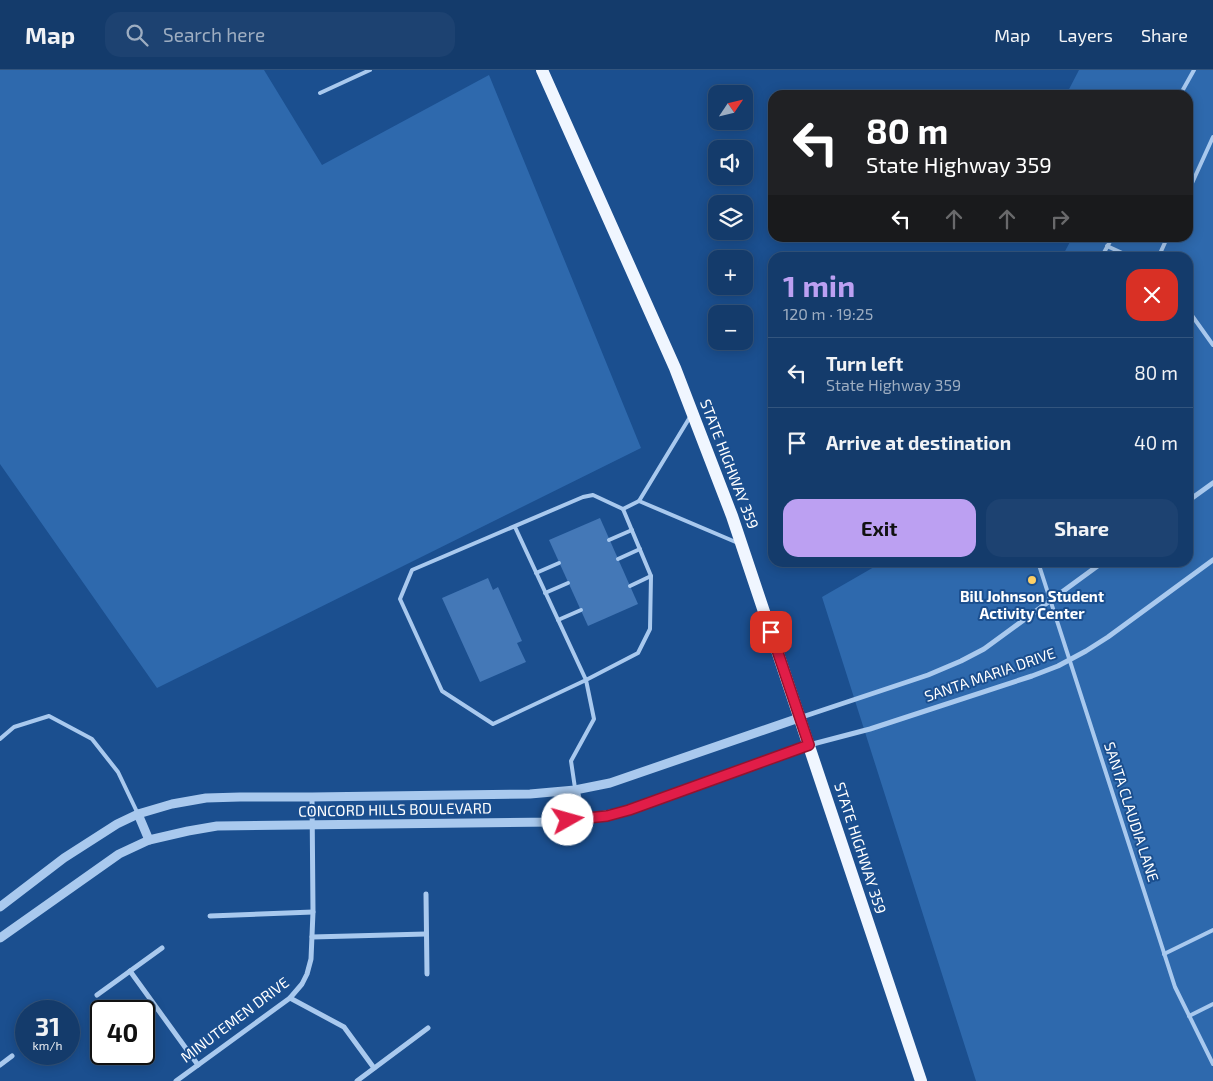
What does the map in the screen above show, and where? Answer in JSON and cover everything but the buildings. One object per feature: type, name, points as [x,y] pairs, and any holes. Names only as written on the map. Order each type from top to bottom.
[{"type":"main road","name":"STATE HIGHWAY 359","points":[[542,70],[676,368],[693,413],[742,545],[921,1081]]},
{"type":"street","points":[[1193,497],[1213,483]]},
{"type":"street","name":"SANTA MARIA DRIVE","points":[[809,745],[870,729],[1032,676],[1070,659],[1108,637],[1213,560]]},
{"type":"street","name":"SANTA MARIA DRIVE","points":[[799,718],[928,675],[961,661],[984,649],[1096,567]]},
{"type":"street","name":"CONCORD HILLS BOULEVARD","points":[[0,908],[64,858],[92,839],[138,814],[172,804],[206,798],[530,794],[575,790],[610,783],[799,718]]},
{"type":"street","name":"CONCORD HILLS BOULEVARD","points":[[0,938],[119,854],[149,840],[217,826],[545,822],[607,816],[629,810],[809,745]]},
{"type":"street","points":[[575,790],[582,819]]},
{"type":"street","name":"MINUTEMEN DRIVE","points":[[176,1081],[183,1079],[198,1065],[290,998],[302,984],[307,974],[311,959],[313,912],[312,798]]},
{"type":"street","points":[[138,814],[149,840]]},
{"type":"street","points":[[426,894],[427,974]]},
{"type":"street","points":[[210,916],[313,912]]},
{"type":"street","points":[[312,936],[426,934]]},
{"type":"street","points":[[97,995],[162,948]]},
{"type":"street","points":[[130,971],[198,1065]]},
{"type":"street","points":[[290,998],[344,1028],[374,1068]]},
{"type":"street","points":[[357,1081],[428,1028]]},
{"type":"street","points":[[0,1065],[12,1056]]},
{"type":"lane","points":[[320,93],[370,70]]},
{"type":"lane","points":[[1183,90],[1194,70]]},
{"type":"lane","points":[[1193,181],[1213,136]]},
{"type":"lane","points":[[1104,252],[1110,242]]},
{"type":"lane","points":[[1107,246],[1120,252]]},
{"type":"lane","points":[[1193,317],[1213,345]]},
{"type":"lane","points":[[623,509],[639,501],[693,413]]},
{"type":"lane","points":[[593,495],[623,509],[650,576],[650,629],[638,653],[493,724],[442,691],[400,599],[412,570],[583,497],[593,495]]},
{"type":"lane","points":[[639,501],[742,545]]},
{"type":"lane","points":[[514,527],[586,680],[594,719],[571,761],[575,790]]},
{"type":"lane","points":[[609,540],[632,530]]},
{"type":"lane","points":[[618,559],[640,549]]},
{"type":"lane","points":[[536,573],[560,562]]},
{"type":"lane","name":"SANTA CLAUDIA LANE","points":[[1040,567],[1175,987],[1213,1064]]},
{"type":"lane","points":[[630,586],[650,576]]},
{"type":"lane","points":[[545,594],[568,583]]},
{"type":"lane","points":[[558,620],[581,610]]},
{"type":"lane","points":[[0,739],[14,727],[49,716],[92,739],[118,772],[138,814]]},
{"type":"lane","points":[[1164,954],[1213,930]]},
{"type":"lane","points":[[1190,1016],[1213,1004]]},
{"type":"shaded area","points":[[0,70],[264,70],[322,165],[489,75],[641,448],[157,688],[0,464]]},
{"type":"shaded area","name":"Bill Johnson Student Activity Center","points":[[1079,70],[1213,70],[1213,1081],[976,1081],[822,597],[874,567],[1193,567],[1193,252],[1065,252],[1070,242],[1193,242],[1193,90],[1069,90]]},
{"type":"place","name":"Bill Johnson Student Activity Center","points":[[1032,580]]},
{"type":"route","points":[[568,820],[607,816],[629,810],[809,745],[771,632]]}]
